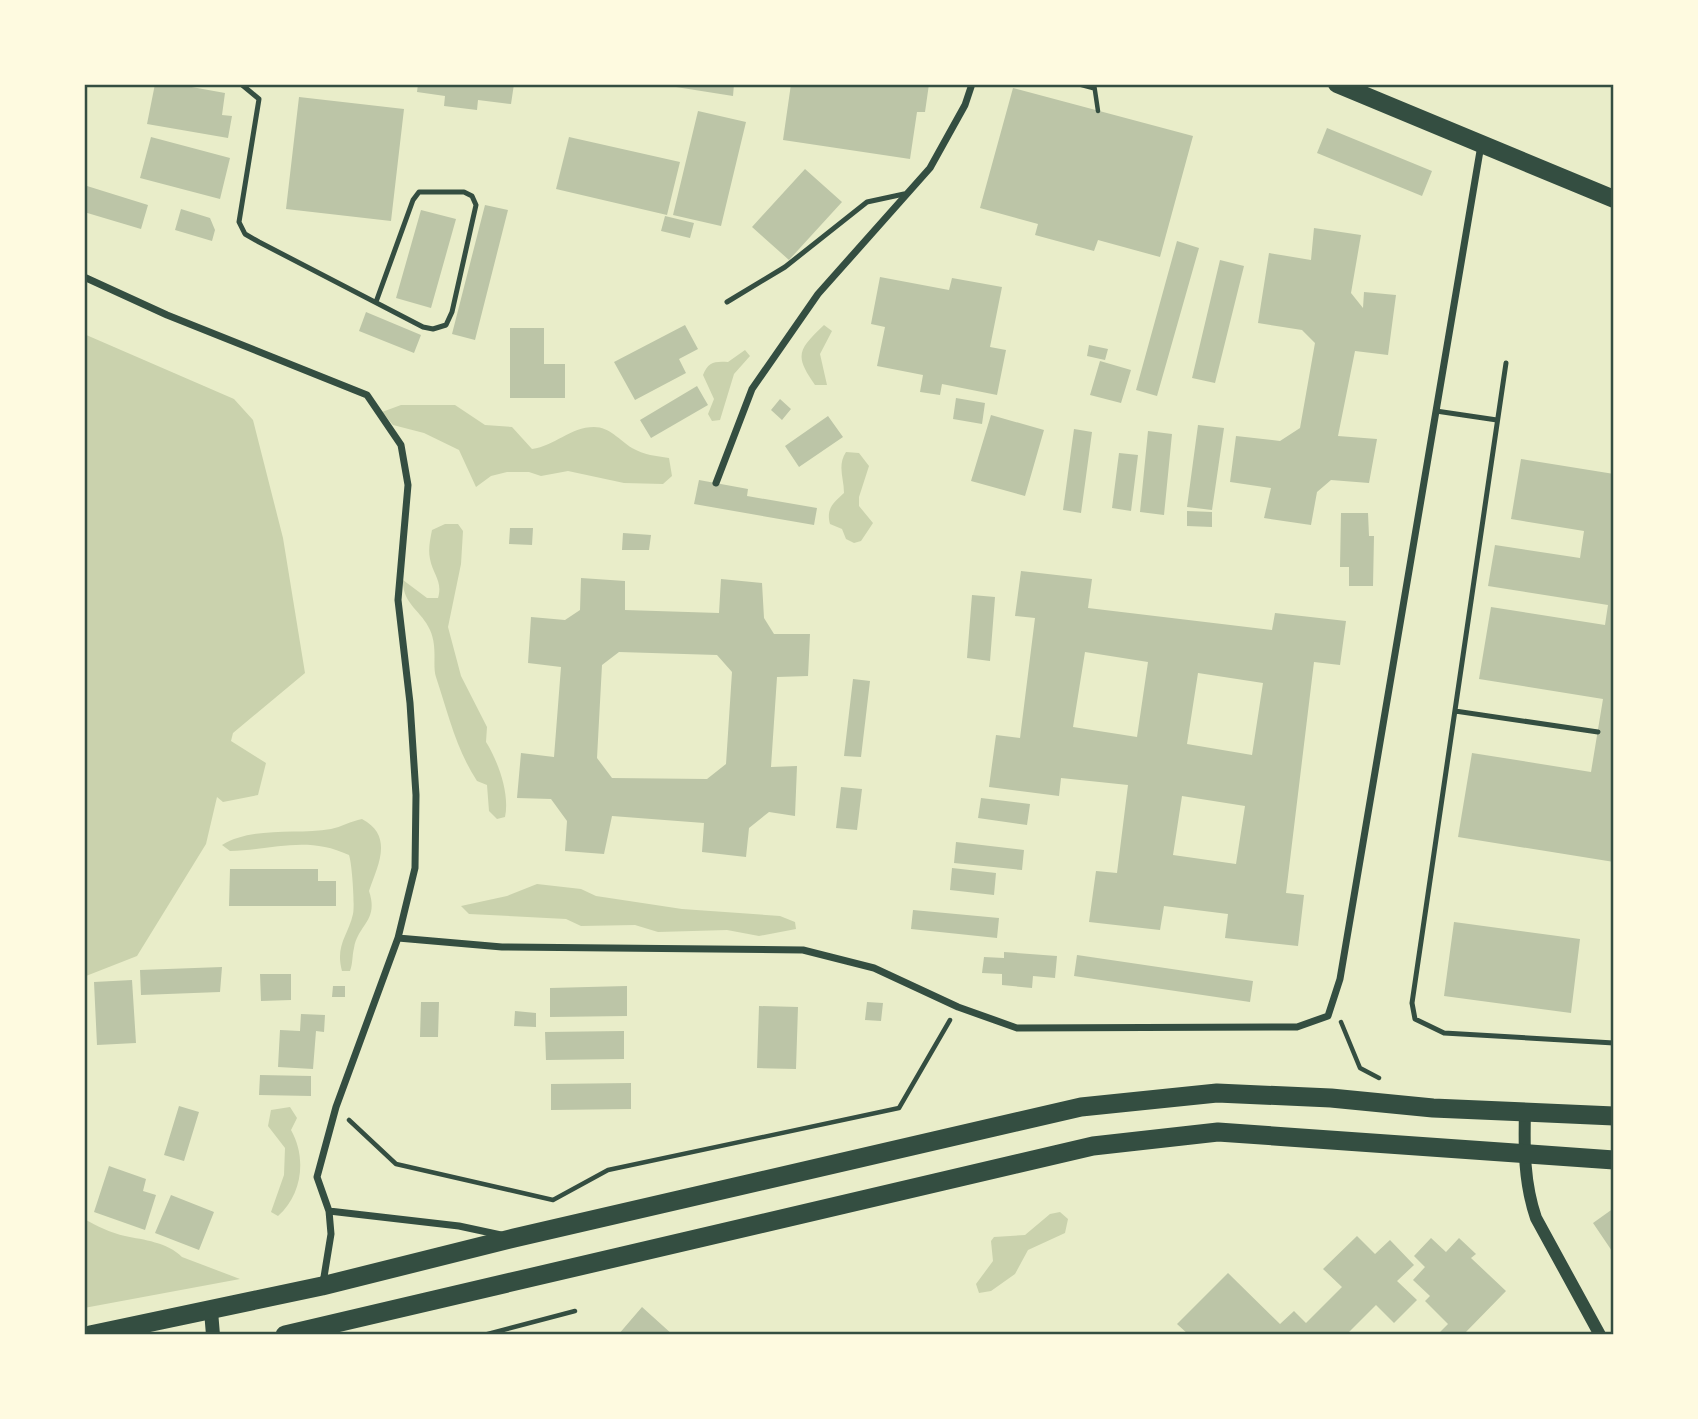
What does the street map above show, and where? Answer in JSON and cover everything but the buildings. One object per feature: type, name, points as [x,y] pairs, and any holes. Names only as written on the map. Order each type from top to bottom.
[{"type":"highway","points":[[90,1335],[322,1286],[514,1238],[1081,1107],[1217,1093],[1614,1116]]},
{"type":"highway","points":[[285,1335],[1093,1146],[1218,1132],[1614,1160]]},
{"type":"main road","points":[[1337,84],[1614,199]]},
{"type":"main road","points":[[211,1311],[213,1335]]},
{"type":"street","points":[[716,484],[752,389],[818,294],[904,194],[930,168],[965,104],[972,84]]},
{"type":"street","points":[[398,938],[502,947],[803,950],[874,968],[958,1007],[1017,1028],[1072,1030],[1297,1027],[1328,1016],[1340,979],[1481,144]]},
{"type":"street","points":[[84,277],[367,395],[401,444],[408,485],[398,600],[410,703],[416,795],[415,868],[398,938],[336,1107],[317,1177],[329,1211],[331,1234],[322,1286]]},
{"type":"street","points":[[1525,1111],[1524,1153],[1529,1198],[1535,1218],[1600,1335]]},
{"type":"street","points":[[329,1211],[459,1226],[514,1238]]},
{"type":"lane","points":[[241,84],[259,99],[239,222],[245,234],[423,327],[433,329],[446,325],[452,312],[476,205],[472,196],[464,192],[419,192],[413,200],[376,302]]},
{"type":"lane","points":[[727,302],[785,267],[867,202],[904,194]]},
{"type":"lane","points":[[1506,363],[1412,1003],[1415,1019],[1444,1033],[1614,1043]]},
{"type":"lane","points":[[1436,411],[1497,421]]},
{"type":"lane","points":[[1455,710],[1598,732]]},
{"type":"path","points":[[1078,84],[1094,86],[1098,111]]},
{"type":"path","points":[[336,1107],[397,1164],[553,1200],[608,1170],[898,1108],[958,1007]]},
{"type":"path","points":[[1328,1016],[1341,1021],[1360,1068],[1385,1082]]},
{"type":"path","points":[[484,1335],[575,1311]]},
{"type":"green space","points":[[824,325],[832,331],[820,354],[827,385],[815,385],[804,366],[802,353],[804,347]]},
{"type":"green space","points":[[84,334],[234,399],[253,420],[283,538],[305,673],[233,733],[231,741],[266,763],[258,795],[223,802],[217,797],[206,844],[137,956],[86,976],[84,990]]},
{"type":"green space","points":[[745,350],[750,356],[734,374],[720,420],[712,421],[708,414],[714,399],[703,375],[712,363],[728,362]]},
{"type":"green space","points":[[401,405],[455,405],[485,425],[512,427],[532,449],[577,430],[600,428],[637,450],[669,458],[672,476],[663,484],[624,483],[568,471],[541,476],[529,472],[507,472],[491,476],[476,487],[459,450],[424,433],[393,425],[382,412]]},
{"type":"green space","points":[[846,452],[859,453],[869,466],[859,497],[859,506],[873,523],[861,541],[854,543],[846,539],[842,529],[830,524],[829,519],[831,507],[844,493],[841,467]]},
{"type":"green space","points":[[445,524],[458,524],[463,531],[461,564],[448,627],[461,676],[487,727],[486,742],[502,778],[506,798],[505,817],[497,819],[489,811],[487,785],[477,781],[453,730],[436,677],[434,643],[430,630],[409,601],[404,588],[403,580],[427,598],[438,598],[439,587],[429,552],[432,530]]},
{"type":"green space","points":[[362,819],[378,834],[381,852],[369,891],[370,916],[356,940],[350,971],[342,971],[341,947],[354,909],[349,855],[319,846],[290,845],[230,851],[222,845],[247,835],[318,831]]},
{"type":"green space","points":[[537,884],[581,889],[596,896],[682,909],[780,916],[795,922],[796,929],[759,936],[727,930],[658,932],[635,925],[581,926],[566,919],[469,914],[461,906],[507,896]]},
{"type":"green space","points":[[290,1107],[297,1118],[291,1130],[299,1152],[300,1176],[292,1198],[278,1216],[271,1212],[284,1175],[285,1148],[268,1126],[271,1110]]},
{"type":"green space","points":[[1060,1212],[1068,1219],[1065,1233],[1028,1250],[1015,1274],[991,1291],[979,1293],[976,1284],[993,1261],[991,1241],[994,1237],[1025,1235],[1050,1214]]},
{"type":"green space","points":[[84,1219],[115,1233],[162,1245],[182,1257],[240,1279],[84,1308]]}]
